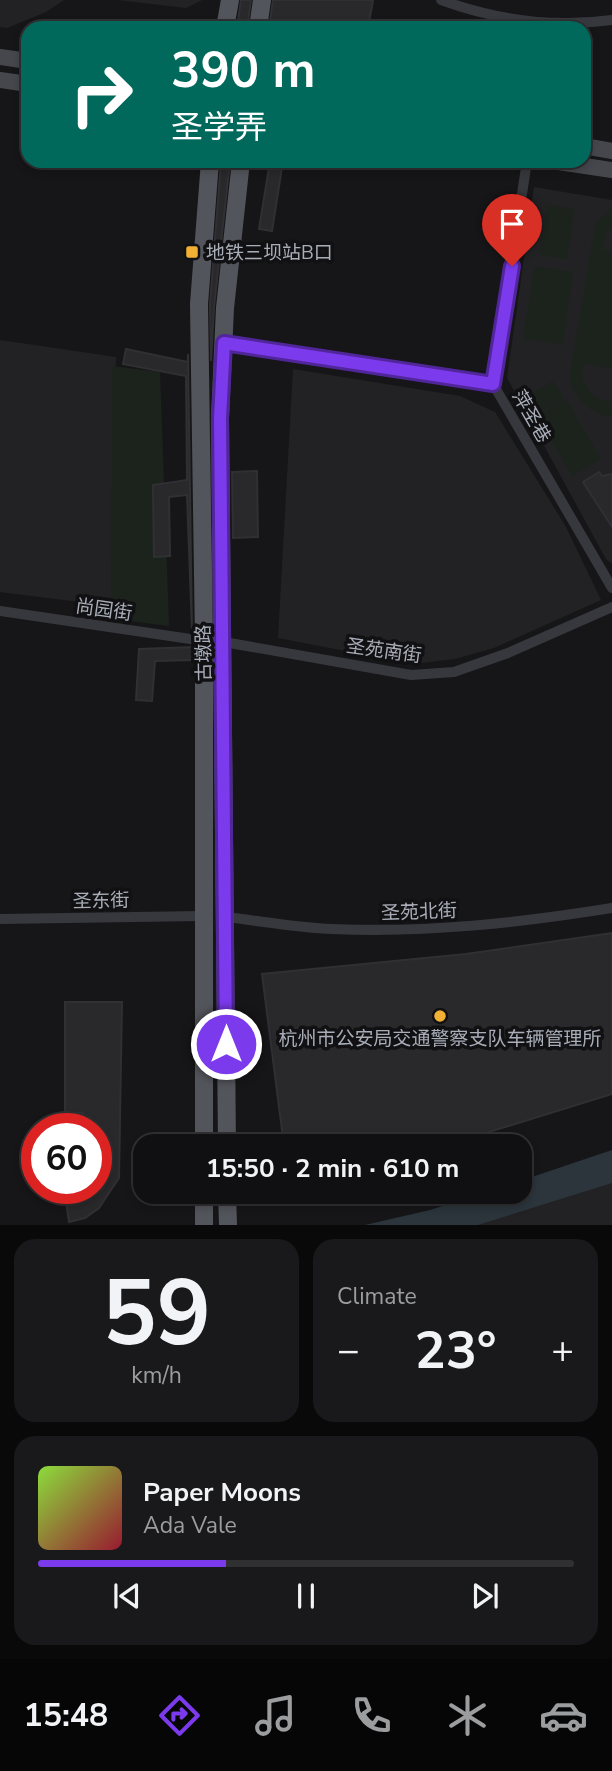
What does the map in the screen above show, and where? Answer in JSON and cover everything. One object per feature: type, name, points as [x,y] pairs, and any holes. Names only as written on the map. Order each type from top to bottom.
[{"type":"main road","points":[[226,21],[230,0]]},
{"type":"main road","points":[[259,21],[262,0]]},
{"type":"main road","points":[[0,57],[21,60]]},
{"type":"main road","points":[[0,80],[21,83]]},
{"type":"main road","points":[[591,147],[612,150]]},
{"type":"main road","points":[[591,167],[612,170]]},
{"type":"main road","name":"古墩路","points":[[204,1134],[204,641],[199,304],[209,168]]},
{"type":"main road","name":"古墩路","points":[[227,1134],[220,418],[240,168]]},
{"type":"main road","points":[[204,1204],[204,1225]]},
{"type":"main road","points":[[227,1204],[228,1225]]},
{"type":"street","points":[[441,0],[518,20],[532,21]]},
{"type":"street","points":[[591,21],[612,20]]},
{"type":"street","name":"萍圣巷","points":[[526,168],[493,384],[612,589]]},
{"type":"street","points":[[224,343],[493,384]]},
{"type":"street","name":"圣苑南街","points":[[224,642],[411,675],[454,672],[508,653],[612,607]]},
{"type":"street","name":"尚园街","points":[[0,611],[204,641]]},
{"type":"street","name":"圣苑北街","points":[[226,917],[331,929],[434,930],[531,921],[612,908]]},
{"type":"street","name":"圣东街","points":[[0,919],[202,916]]},
{"type":"shaded area","points":[[0,0],[64,0],[46,12],[7,28],[0,27]]},
{"type":"shaded area","points":[[117,0],[202,0],[186,8]]},
{"type":"shaded area","points":[[534,187],[612,200],[612,564],[606,559],[507,378]]},
{"type":"shaded area","points":[[547,204],[575,209],[567,259],[539,255]]},
{"type":"shaded area","points":[[612,207],[612,228],[606,234],[602,249],[612,251],[612,369],[584,364],[582,378],[594,397],[612,402],[612,416],[596,413],[585,405],[569,379],[595,224]]},
{"type":"shaded area","points":[[534,266],[573,272],[563,345],[523,339]]},
{"type":"shaded area","points":[[0,340],[116,357],[111,606],[0,592]]},
{"type":"shaded area","points":[[112,366],[160,372],[169,626],[114,619],[111,606]]},
{"type":"shaded area","points":[[293,369],[460,396],[495,412],[566,527],[601,600],[494,648],[455,659],[413,664],[278,638]]},
{"type":"shaded area","points":[[553,381],[564,398],[536,415],[526,397]]},
{"type":"shaded area","points":[[566,399],[601,459],[572,476],[537,416]]},
{"type":"shaded area","points":[[612,1150],[612,1183],[478,1225],[365,1225],[449,1204],[532,1204],[532,1177]]},
{"type":"shaded area","points":[[612,1173],[612,1225],[441,1225],[510,1204],[532,1204],[532,1197]]},
{"type":"building","points":[[241,0],[251,0],[248,21],[238,21]]},
{"type":"building","points":[[273,0],[373,0],[369,21],[270,21]]},
{"type":"building","points":[[220,168],[229,168],[211,361],[210,304]]},
{"type":"building","points":[[269,168],[282,168],[272,231],[259,229]]},
{"type":"building","points":[[126,349],[188,362],[188,354],[192,631],[187,495],[169,497],[170,556],[154,557],[153,485],[187,480],[186,376],[123,364]]},
{"type":"building","points":[[257,471],[258,537],[233,538],[232,472]]},
{"type":"building","points":[[599,472],[602,476],[612,474],[612,527],[583,482]]},
{"type":"building","points":[[193,647],[193,660],[155,661],[152,701],[136,700],[139,649]]},
{"type":"building","name":"杭州市公安局交通警察支队车辆管理所","points":[[612,933],[612,1094],[483,1134],[282,1134],[262,974],[466,954]]},
{"type":"building","points":[[65,1002],[122,1002],[119,1178],[112,1188],[112,1113],[65,1113]]},
{"type":"building","points":[[66,1204],[102,1204],[85,1218],[69,1222]]},
{"type":"place","name":"地铁三坝站B口","points":[[192,252]]},
{"type":"place","name":"杭州市公安局交通警察支队车辆管理所","points":[[440,1016]]},
{"type":"route","points":[[226,1044],[220,418],[224,343],[493,384],[512,266]]}]
